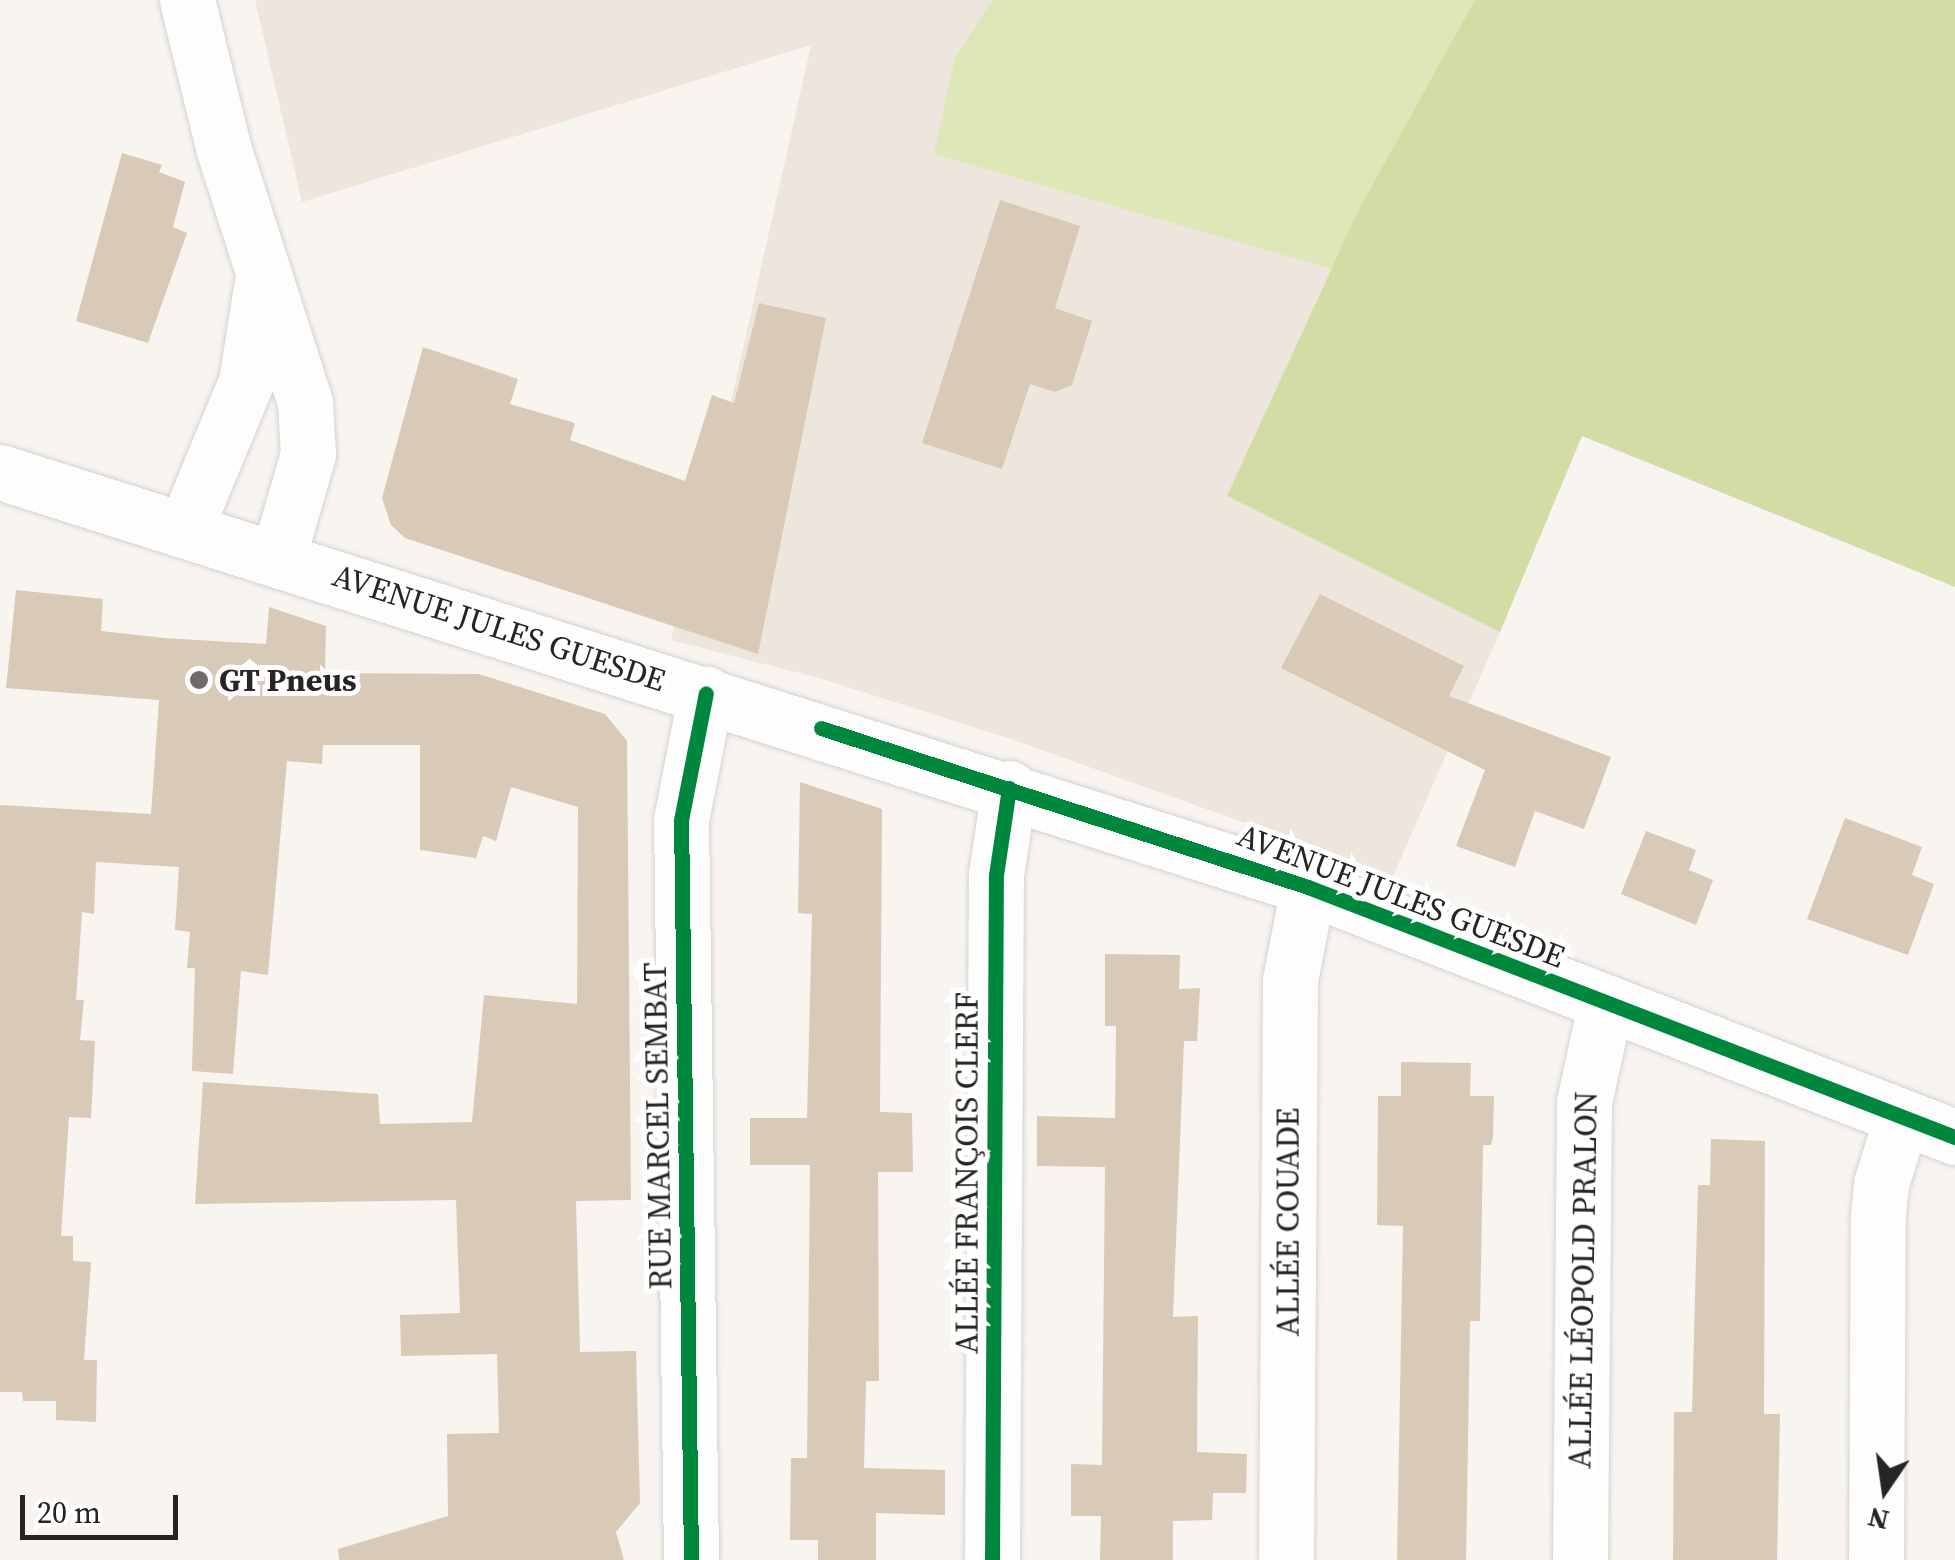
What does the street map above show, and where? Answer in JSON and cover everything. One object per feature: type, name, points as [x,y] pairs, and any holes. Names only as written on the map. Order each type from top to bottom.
[{"type":"street","points":[[188,0],[262,279],[296,372],[309,430],[278,558]]},
{"type":"street","points":[[185,529],[246,382],[262,279]]},
{"type":"street","name":"AVENUE JULES GUESDE","points":[[0,472],[1009,788],[1308,887],[1955,1136]]},
{"type":"street","name":"RUE MARCEL SEMBAT","points":[[691,1560],[682,820],[706,693]]},
{"type":"street","name":"ALLÉE FRANÇOIS CLERF","points":[[992,1560],[996,875],[1009,788]]},
{"type":"street","name":"ALLÉE COUADE","points":[[1286,1560],[1290,980],[1308,887]]},
{"type":"street","name":"ALLÉE LÉOPOLD PRALON","points":[[1580,1560],[1584,1102],[1606,1002]]},
{"type":"street","points":[[1876,1560],[1878,1217],[1902,1116]]},
{"type":"shaded area","points":[[255,0],[992,0],[956,57],[935,154],[1331,269],[1228,495],[1500,632],[1393,876],[1014,740],[819,678],[671,640],[711,491],[811,45],[302,202]]},
{"type":"green space","points":[[992,0],[1475,0],[1331,269],[934,154],[955,57]]},
{"type":"green space","points":[[1475,0],[1955,0],[1955,587],[1582,436],[1500,632],[1227,496],[1357,213]]},
{"type":"building","points":[[122,153],[162,165],[159,172],[185,182],[173,227],[187,233],[148,343],[76,321]]},
{"type":"building","points":[[1000,200],[1080,226],[1055,308],[1092,321],[1072,385],[1055,392],[1030,384],[1002,469],[922,443]]},
{"type":"building","points":[[759,303],[826,318],[758,654],[405,538],[391,525],[382,498],[423,347],[518,379],[510,404],[575,423],[570,440],[685,481],[712,395],[734,403]]},
{"type":"building","points":[[16,590],[103,599],[101,631],[164,638],[266,644],[269,607],[326,626],[325,673],[479,674],[605,714],[627,741],[631,1200],[576,1201],[580,1352],[636,1351],[640,1503],[616,1532],[624,1560],[339,1560],[338,1549],[448,1516],[447,1434],[499,1433],[497,1354],[401,1356],[400,1315],[460,1313],[456,1200],[195,1204],[203,1082],[378,1094],[380,1124],[472,1122],[484,995],[577,1004],[578,807],[511,787],[496,841],[483,836],[476,858],[420,850],[420,745],[323,745],[322,764],[287,761],[268,975],[241,971],[233,1074],[192,1071],[195,968],[187,968],[190,932],[175,930],[179,867],[96,862],[94,914],[82,912],[76,1000],[84,1000],[80,1040],[95,1041],[91,1118],[69,1117],[61,1236],[73,1236],[73,1261],[91,1262],[84,1360],[97,1360],[96,1422],[56,1420],[56,1401],[23,1401],[22,1392],[0,1392],[0,805],[151,814],[159,700],[6,688]]},
{"type":"building","points":[[1320,594],[1464,666],[1449,696],[1611,757],[1584,829],[1535,811],[1515,867],[1456,846],[1485,770],[1281,668]]},
{"type":"building","points":[[800,782],[882,809],[880,1112],[912,1113],[913,1172],[878,1172],[879,1381],[866,1381],[864,1468],[945,1470],[945,1515],[876,1513],[876,1560],[818,1560],[818,1540],[790,1540],[791,1458],[807,1458],[810,1165],[750,1165],[750,1118],[807,1118],[812,914],[798,913]]},
{"type":"building","points":[[1845,818],[1922,847],[1912,875],[1934,884],[1908,955],[1807,919]]},
{"type":"building","points":[[1646,831],[1696,850],[1689,870],[1713,880],[1696,925],[1621,894]]},
{"type":"building","points":[[1105,954],[1180,955],[1179,989],[1200,988],[1197,1041],[1184,1041],[1173,1317],[1198,1316],[1197,1452],[1247,1454],[1246,1493],[1213,1493],[1212,1520],[1173,1521],[1173,1560],[1100,1560],[1101,1516],[1071,1516],[1071,1464],[1102,1465],[1105,1167],[1037,1166],[1037,1116],[1115,1118],[1116,1026],[1105,1026]]},
{"type":"building","points":[[1401,1062],[1471,1063],[1470,1096],[1494,1096],[1491,1145],[1483,1145],[1480,1321],[1470,1321],[1466,1560],[1397,1560],[1403,1226],[1377,1225],[1378,1096],[1401,1096]]},
{"type":"building","points":[[1711,1139],[1765,1141],[1764,1414],[1780,1414],[1777,1560],[1673,1560],[1674,1412],[1692,1412],[1698,1185],[1710,1185]]},
{"type":"cycle path","points":[[691,1560],[681,820],[706,693]]},
{"type":"cycle path","points":[[821,728],[1308,887],[1955,1137]]},
{"type":"cycle path","points":[[992,1560],[996,875],[1009,788]]},
{"type":"place","name":"GT Pneus","points":[[199,680]]}]
